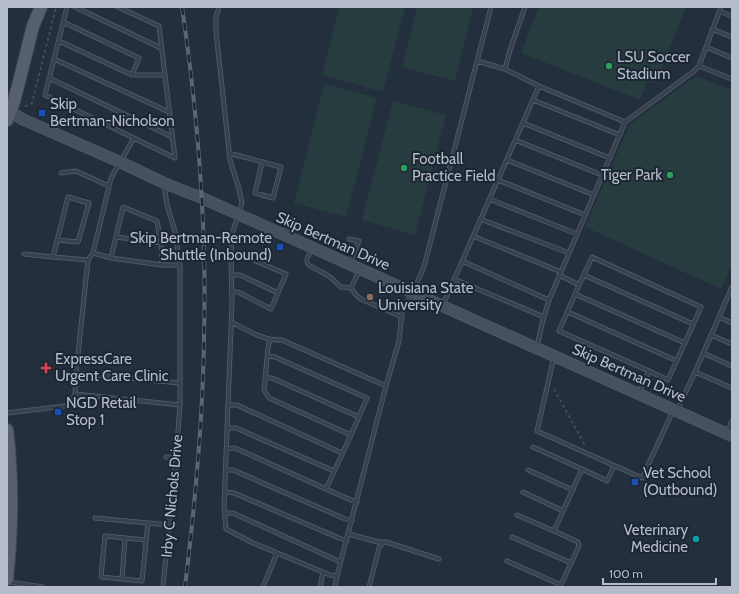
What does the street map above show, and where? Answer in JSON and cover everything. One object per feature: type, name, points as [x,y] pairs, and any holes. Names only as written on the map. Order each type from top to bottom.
[{"type":"main road","points":[[33,7],[33,26]]},
{"type":"main road","points":[[8,114],[14,101],[33,26],[41,7]]},
{"type":"main road","points":[[7,430],[9,448],[11,533],[7,580]]},
{"type":"street","name":"Skip Bertman Drive","points":[[8,114],[238,214],[729,435]]},
{"type":"lane","points":[[67,7],[45,95],[175,158],[159,26],[118,7]]},
{"type":"lane","points":[[75,7],[161,48]]},
{"type":"lane","points":[[219,7],[216,16],[216,32],[229,153],[242,203],[232,234],[231,254],[232,292],[226,448],[226,529],[277,553],[330,575],[338,576]]},
{"type":"lane","points":[[335,587],[386,386],[399,342],[402,312],[425,263],[491,7]]},
{"type":"lane","points":[[505,69],[525,7]]},
{"type":"lane","points":[[537,348],[549,300],[625,122],[699,66],[720,9],[732,16]]},
{"type":"lane","points":[[63,22],[140,58],[132,75]]},
{"type":"lane","points":[[712,29],[732,37]]},
{"type":"lane","points":[[59,40],[132,75],[165,75]]},
{"type":"lane","points":[[706,47],[732,58]]},
{"type":"lane","points":[[54,59],[169,112]]},
{"type":"lane","points":[[477,61],[505,69],[539,86],[625,122]]},
{"type":"lane","points":[[699,66],[732,79]]},
{"type":"lane","points":[[49,78],[172,138]]},
{"type":"lane","points":[[443,306],[539,86]]},
{"type":"lane","points":[[533,100],[620,135]]},
{"type":"lane","points":[[523,123],[610,158]]},
{"type":"lane","points":[[7,413],[65,406],[72,401],[75,394],[88,260],[93,253],[111,178],[134,138]]},
{"type":"lane","points":[[515,140],[602,175]]},
{"type":"lane","points":[[229,153],[281,167],[273,198],[255,193],[262,162]]},
{"type":"lane","points":[[507,160],[594,195]]},
{"type":"lane","points":[[61,173],[76,171],[109,186]]},
{"type":"lane","points":[[498,180],[586,215]]},
{"type":"lane","name":"Irby C Nichols Drive","points":[[163,587],[180,404],[180,265],[175,231],[167,205],[164,183]]},
{"type":"lane","points":[[53,257],[57,240],[68,198],[89,203],[78,242],[57,240]]},
{"type":"lane","points":[[489,199],[577,234]]},
{"type":"lane","points":[[111,258],[123,207],[157,221],[162,243],[162,265]]},
{"type":"lane","points":[[284,235],[291,219]]},
{"type":"lane","points":[[480,219],[569,252]]},
{"type":"lane","points":[[473,236],[560,273],[579,285]]},
{"type":"lane","points":[[116,237],[162,243]]},
{"type":"lane","points":[[348,239],[359,241],[354,266],[352,288],[356,295],[361,299],[402,318]]},
{"type":"lane","points":[[312,247],[306,261],[307,264],[333,278],[341,287],[352,288]]},
{"type":"lane","points":[[93,253],[111,258],[162,265],[180,265]]},
{"type":"lane","points":[[24,254],[88,260]]},
{"type":"lane","points":[[231,254],[242,256],[286,274],[271,308],[238,292],[232,292]]},
{"type":"lane","points":[[592,257],[701,307],[668,380],[559,331],[579,285],[592,257]]},
{"type":"lane","points":[[462,261],[549,300]]},
{"type":"lane","points":[[231,275],[240,275],[278,292]]},
{"type":"lane","points":[[584,275],[693,324]]},
{"type":"lane","points":[[454,279],[544,317]]},
{"type":"lane","points":[[554,356],[537,432],[642,478],[695,372],[732,287]]},
{"type":"lane","points":[[575,294],[685,343]]},
{"type":"lane","points":[[727,298],[732,300]]},
{"type":"lane","points":[[568,312],[677,361]]},
{"type":"lane","points":[[719,317],[732,323]]},
{"type":"lane","points":[[231,322],[270,339],[282,340],[386,386]]},
{"type":"lane","points":[[711,335],[732,344]]},
{"type":"lane","points":[[270,339],[264,390],[269,398],[351,435]]},
{"type":"lane","points":[[703,353],[732,366]]},
{"type":"lane","points":[[268,356],[275,357],[367,398],[326,489]]},
{"type":"lane","points":[[639,394],[648,371]]},
{"type":"lane","points":[[695,372],[732,388]]},
{"type":"lane","points":[[76,373],[180,382]]},
{"type":"lane","points":[[265,378],[272,378],[359,417]]},
{"type":"lane","points":[[75,394],[180,404]]},
{"type":"lane","points":[[228,404],[237,405],[342,453]]},
{"type":"lane","points":[[729,435],[732,421]]},
{"type":"lane","points":[[227,428],[236,428],[334,471]]},
{"type":"lane","points":[[533,447],[607,481],[614,466]]},
{"type":"lane","points":[[226,448],[235,448],[357,502]]},
{"type":"lane","points":[[166,457],[176,458]]},
{"type":"lane","points":[[554,531],[582,469]]},
{"type":"lane","points":[[226,470],[233,470],[352,521]]},
{"type":"lane","points":[[528,470],[573,490]]},
{"type":"lane","points":[[225,492],[234,492],[347,541]]},
{"type":"lane","points":[[523,492],[563,511]]},
{"type":"lane","points":[[225,513],[232,513],[341,561]]},
{"type":"lane","points":[[507,561],[561,586],[578,546],[578,542],[517,515]]},
{"type":"lane","points":[[95,518],[169,525]]},
{"type":"lane","points":[[146,540],[105,536],[101,577],[142,581],[148,523]]},
{"type":"lane","points":[[348,534],[384,542],[439,559]]},
{"type":"lane","points":[[512,537],[571,563]]},
{"type":"lane","points":[[122,579],[125,538]]},
{"type":"lane","points":[[369,587],[379,548],[384,542]]},
{"type":"lane","points":[[263,587],[277,553]]},
{"type":"lane","points":[[320,587],[323,572]]},
{"type":"lane","points":[[7,580],[44,587]]},
{"type":"path","points":[[25,106],[30,105],[33,100],[56,7]]},
{"type":"path","points":[[554,389],[586,448]]},
{"type":"green space","points":[[339,7],[405,7],[383,92],[322,75]]},
{"type":"green space","points":[[417,7],[473,7],[455,81],[402,67]]},
{"type":"green space","name":"LSU Soccer Stadium","points":[[539,7],[686,7],[656,83],[648,80],[640,100],[521,53]]},
{"type":"green space","name":"Tiger Park","points":[[696,76],[732,90],[732,265],[721,289],[585,227],[630,124]]},
{"type":"green space","points":[[324,84],[377,98],[346,217],[294,203]]},
{"type":"green space","name":"Football Practice Field","points":[[393,101],[446,115],[415,235],[362,220]]},
{"type":"railway","points":[[182,7],[197,130],[203,213],[205,296],[200,431],[185,587]]},
{"type":"place","name":"LSU Soccer Stadium","points":[[609,66]]},
{"type":"place","name":"Skip Bertman-Nicholson","points":[[42,113]]},
{"type":"place","name":"Football Practice Field","points":[[404,168]]},
{"type":"place","name":"Tiger Park","points":[[670,175]]},
{"type":"place","name":"Skip Bertman-Remote Shuttle (Inbound)","points":[[280,247]]},
{"type":"place","name":"Louisiana State University","points":[[370,297]]},
{"type":"place","name":"ExpressCare Urgent Care Clinic","points":[[46,368]]},
{"type":"place","name":"NGD Retail Stop 1","points":[[58,412]]},
{"type":"place","name":"Vet School (Outbound)","points":[[635,482]]},
{"type":"place","name":"Veterinary Medicine","points":[[696,539]]}]
